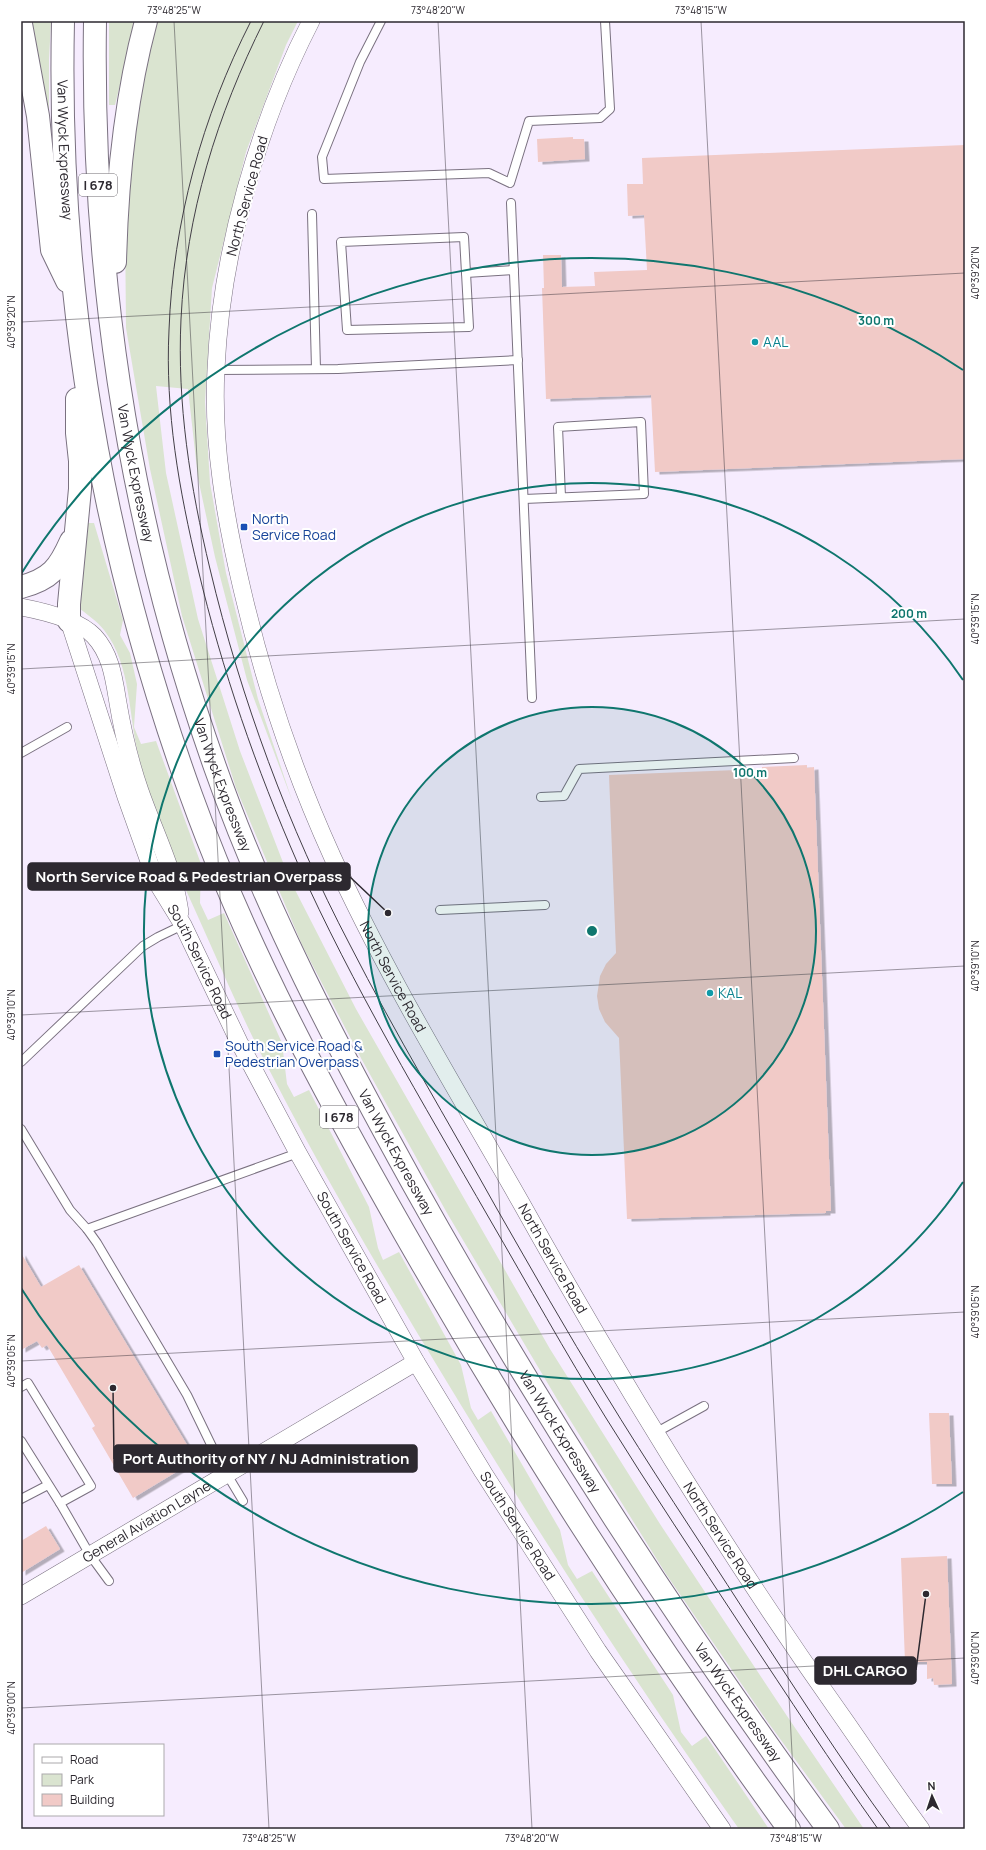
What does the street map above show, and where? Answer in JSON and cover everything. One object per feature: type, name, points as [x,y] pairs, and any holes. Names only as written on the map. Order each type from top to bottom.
[{"type":"highway","name":"Van Wyck Expressway","points":[[63,21],[64,158],[74,295],[90,415],[127,589],[147,661],[174,746],[201,823],[232,898],[274,992],[376,1184],[458,1325],[518,1425],[636,1609],[728,1744],[789,1829]]},
{"type":"highway","name":"Van Wyck Expressway","points":[[95,21],[97,180],[104,268],[113,349],[126,429],[142,509],[159,582],[182,668],[216,772],[245,847],[300,972],[347,1063],[429,1212],[484,1306],[569,1446],[714,1667],[828,1829]]},
{"type":"highway","points":[[113,349],[116,235],[121,166],[131,94],[146,21]]},
{"type":"highway","points":[[21,24],[38,116],[52,250],[74,295]]},
{"type":"highway","points":[[70,621],[69,604],[80,474],[77,432],[77,321]]},
{"type":"highway","points":[[21,587],[34,583],[55,570],[63,558],[76,529]]},
{"type":"street","name":"North Service Road","points":[[311,21],[279,90],[253,164],[226,282],[216,370],[220,471],[237,568],[269,690],[318,824],[356,906],[402,994],[568,1287],[655,1433],[789,1641],[921,1829]]},
{"type":"street","points":[[21,607],[70,621],[93,635],[102,647],[109,662],[128,750],[148,815],[173,877],[183,925]]},
{"type":"street","name":"South Service Road","points":[[70,621],[156,881],[183,925],[239,1042],[298,1153],[416,1362],[492,1486],[598,1651],[722,1829]]},
{"type":"street","name":"General Aviation Layne","points":[[21,1596],[416,1362]]},
{"type":"lane","points":[[381,21],[360,62],[322,157],[324,179],[489,173],[510,183],[529,121],[600,118],[610,109],[605,21]]},
{"type":"lane","points":[[511,203],[532,698]]},
{"type":"lane","points":[[312,214],[316,369]]},
{"type":"lane","points":[[464,237],[466,273],[469,328],[347,330],[341,242],[464,237]]},
{"type":"lane","points":[[466,273],[514,270]]},
{"type":"lane","points":[[216,370],[316,369],[518,360]]},
{"type":"lane","points":[[524,499],[644,494],[641,422],[558,427],[561,497]]},
{"type":"lane","points":[[21,753],[67,727]]},
{"type":"lane","points":[[541,797],[564,796],[580,769],[794,758]]},
{"type":"lane","points":[[440,910],[545,905]]},
{"type":"lane","points":[[21,1062],[143,946],[183,925]]},
{"type":"lane","points":[[21,1128],[70,1210],[87,1229],[184,1389],[226,1474],[243,1501]]},
{"type":"lane","points":[[87,1229],[298,1153]]},
{"type":"lane","points":[[21,1387],[28,1383],[91,1486],[60,1503]]},
{"type":"lane","points":[[655,1433],[704,1406]]},
{"type":"lane","points":[[21,1441],[60,1503],[90,1555],[109,1581]]},
{"type":"lane","points":[[21,1500],[48,1485]]},
{"type":"green space","points":[[30,21],[51,21],[49,60],[49,142]]},
{"type":"green space","points":[[109,21],[136,21],[115,105],[109,105]]},
{"type":"green space","points":[[157,21],[298,21],[286,45],[246,152],[212,288],[205,402],[210,483],[226,573],[258,699],[293,803],[247,680],[215,557],[198,478],[188,389],[156,386],[166,473],[198,619],[240,751],[289,878],[356,1009],[550,1349],[660,1524],[864,1829],[846,1829],[767,1721],[666,1574],[557,1399],[447,1213],[362,1060],[302,945],[236,788],[182,616],[150,469],[126,328],[125,220],[138,96]]},
{"type":"green space","points":[[87,523],[94,523],[123,620],[120,635],[130,653],[137,684],[134,727],[141,744],[156,741],[201,864],[200,903],[208,920],[224,913],[282,1043],[287,1084],[294,1097],[309,1090],[369,1207],[378,1248],[383,1260],[399,1252],[461,1365],[471,1408],[478,1420],[491,1411],[560,1530],[568,1565],[577,1579],[592,1571],[673,1695],[681,1732],[692,1746],[706,1736],[769,1829],[739,1829],[590,1611],[519,1500],[425,1346],[352,1221],[281,1093],[239,1008],[162,834],[151,803],[135,742],[128,692],[120,659],[104,630],[78,607]]},
{"type":"building","points":[[573,137],[573,139],[584,139],[585,159],[538,162],[537,139]]},
{"type":"building","name":"AAL","points":[[965,145],[965,459],[655,472],[651,395],[546,399],[542,288],[544,288],[543,255],[561,255],[562,287],[595,286],[594,272],[647,270],[644,215],[628,216],[627,184],[643,184],[642,158]]},
{"type":"building","name":"KAL","points":[[807,765],[807,768],[814,767],[831,1211],[826,1211],[826,1213],[627,1219],[619,1038],[605,1022],[599,1009],[597,996],[600,976],[606,964],[616,953],[609,775],[762,769],[762,767]]},
{"type":"building","points":[[21,1253],[41,1287],[79,1265],[196,1460],[133,1498],[92,1428],[95,1426],[47,1345],[42,1348],[37,1341],[21,1350]]},
{"type":"building","points":[[929,1413],[949,1413],[952,1484],[932,1484]]},
{"type":"building","points":[[46,1526],[60,1549],[21,1573],[21,1541]]},
{"type":"building","points":[[947,1556],[952,1684],[934,1685],[933,1678],[927,1679],[927,1662],[905,1662],[901,1558]]},
{"type":"tram line","points":[[251,21],[218,95],[193,171],[177,250],[172,290],[168,360],[171,420],[179,480],[185,510],[207,607],[241,718],[268,792],[298,864],[319,909],[365,999],[439,1131],[561,1343],[623,1445],[826,1754],[878,1829]]},
{"type":"tram line","points":[[264,21],[247,56],[218,129],[197,203],[189,241],[184,280],[180,351],[186,445],[196,507],[222,618],[236,666],[268,762],[306,855],[327,900],[385,1012],[563,1324],[656,1475],[817,1722],[891,1829]]},
{"type":"place","name":"AAL","points":[[755,342]]},
{"type":"place","name":"North Service Road","points":[[244,527]]},
{"type":"place","name":"North Service Road & Pedestrian Overpass","points":[[388,913]]},
{"type":"place","name":"KAL","points":[[710,993]]},
{"type":"place","name":"South Service Road & Pedestrian Overpass","points":[[217,1054]]},
{"type":"place","name":"Port Authority of NY / NJ Administration","points":[[113,1388]]},
{"type":"place","name":"DHL CARGO","points":[[926,1594]]}]
